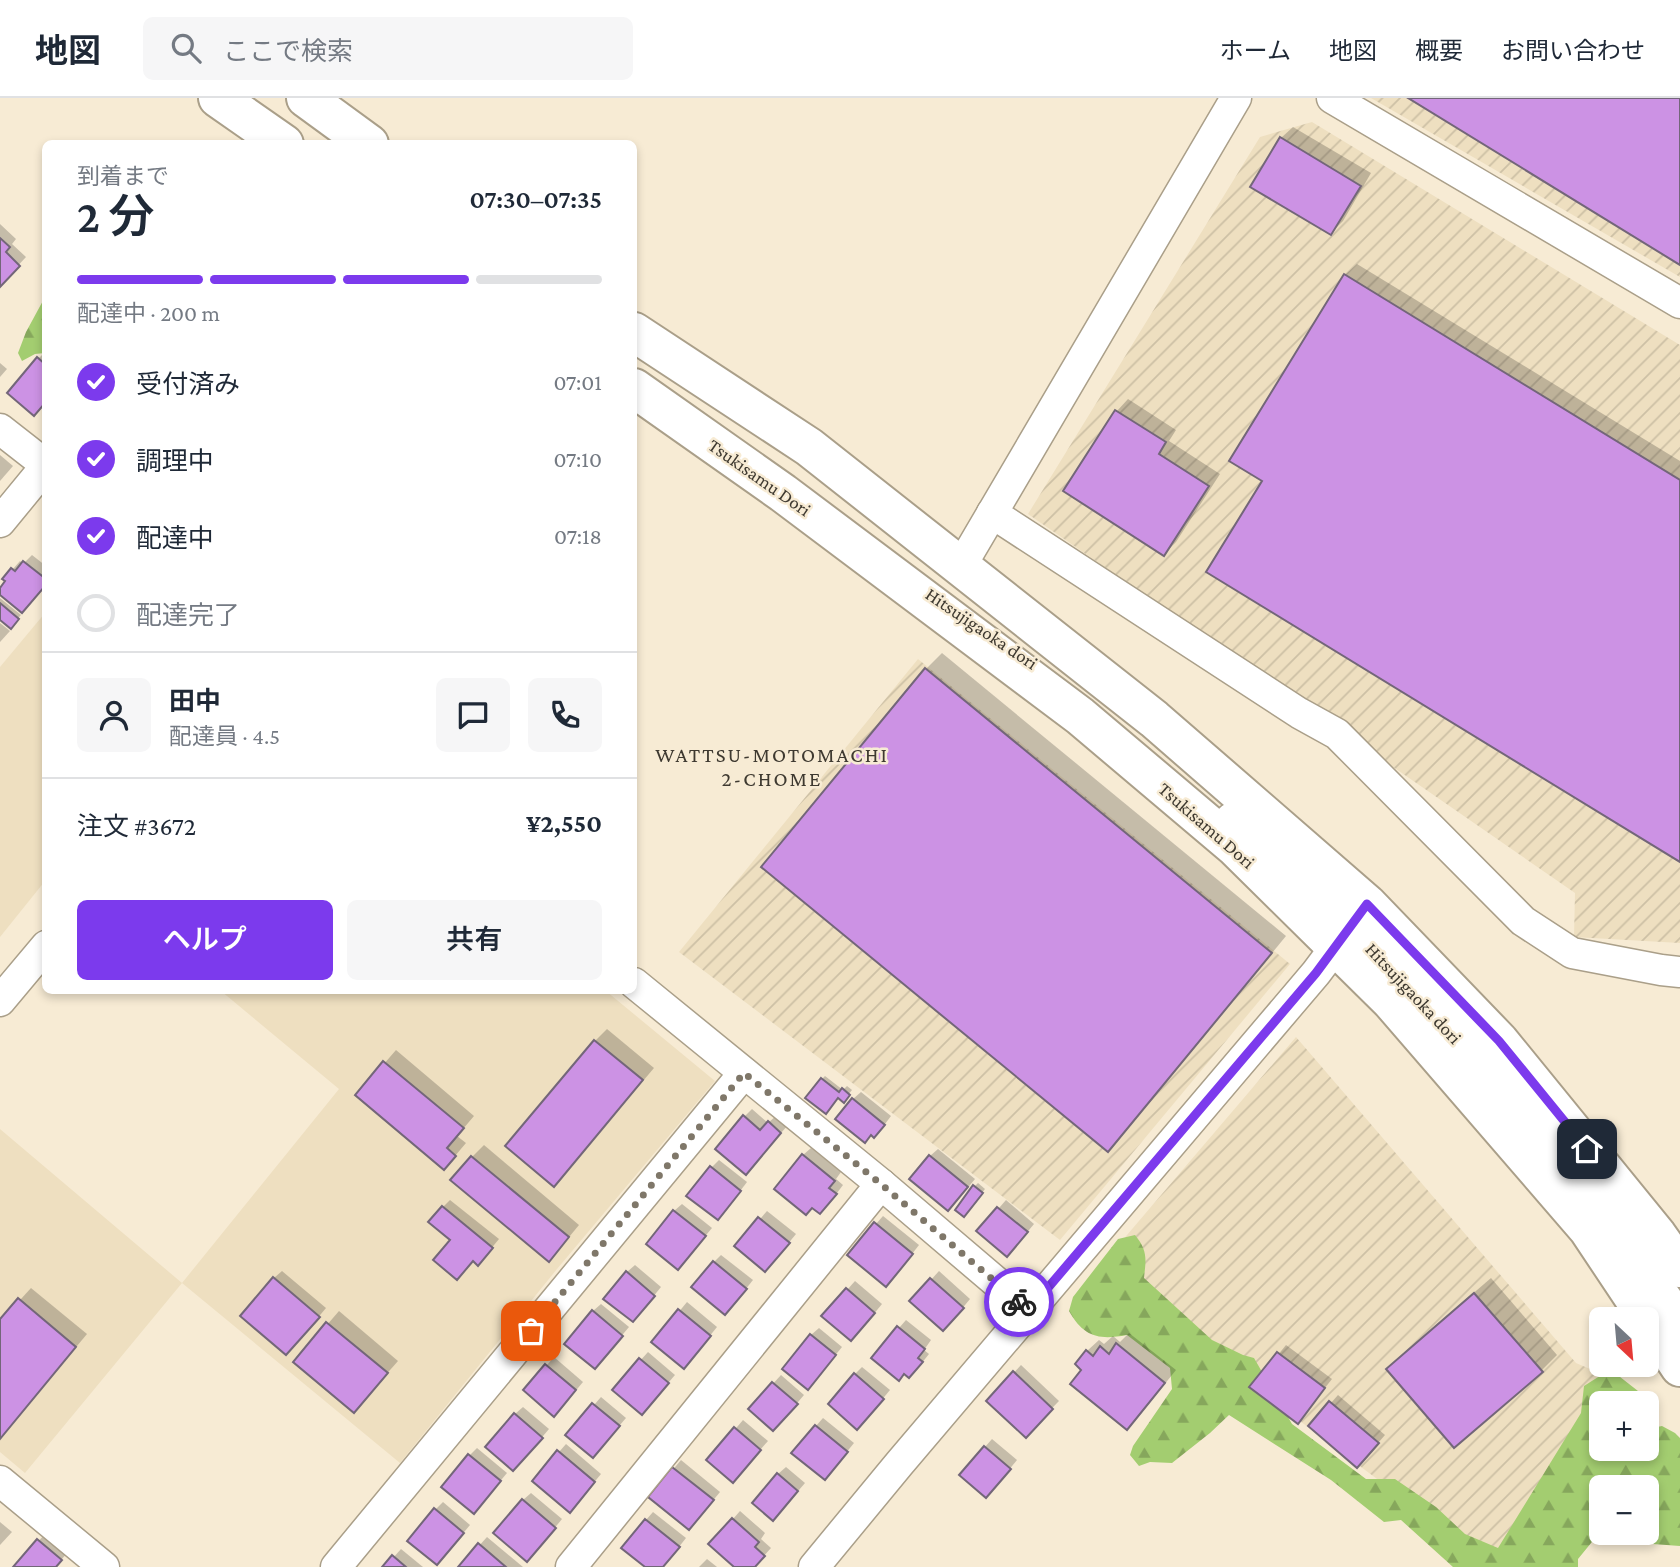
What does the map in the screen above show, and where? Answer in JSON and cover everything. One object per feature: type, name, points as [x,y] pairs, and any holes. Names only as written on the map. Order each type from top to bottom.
[{"type":"highway","points":[[218,98],[278,140]]},
{"type":"highway","points":[[306,98],[364,140]]},
{"type":"highway","name":"Tsukisamu Dori","points":[[637,334],[809,447],[1154,719],[1352,926],[1391,1001],[1588,1229],[1680,1367]]},
{"type":"highway","name":"Tsukisamu Dori","points":[[637,390],[855,546],[1080,716],[1235,847],[1352,926],[1499,1041],[1657,1235],[1680,1268]]},
{"type":"main road","name":"Hitsujigaoka dori","points":[[1352,926],[1461,1044],[1601,1211],[1680,1323]]},
{"type":"street","points":[[961,566],[1236,98]]},
{"type":"street","points":[[1332,98],[1680,303]]},
{"type":"street","points":[[0,429],[42,463]]},
{"type":"street","points":[[0,522],[42,471]]},
{"type":"street","points":[[992,513],[1299,713],[1337,734],[1523,921],[1572,953],[1680,972]]},
{"type":"street","points":[[814,1567],[1352,926]]},
{"type":"street","points":[[0,1001],[42,951]]},
{"type":"street","points":[[637,985],[881,1184],[1029,1310]]},
{"type":"street","points":[[336,1567],[744,1073]]},
{"type":"street","points":[[572,1567],[881,1184]]},
{"type":"street","points":[[0,1481],[104,1567]]},
{"type":"shaded area","points":[[1371,98],[1680,98],[1680,277]]},
{"type":"shaded area","points":[[1312,122],[1680,345],[1680,943],[1574,937],[1575,893],[1028,514],[1260,137]]},
{"type":"shaded area","points":[[42,617],[42,885],[0,937],[0,667]]},
{"type":"shaded area","points":[[918,659],[1290,964],[1060,1240],[679,952]]},
{"type":"shaded area","points":[[225,994],[610,994],[715,1081],[557,1269],[400,1463],[182,1283],[339,1089]]},
{"type":"shaded area","points":[[1296,1037],[1576,1363],[1589,1369],[1589,1377],[1598,1377],[1612,1391],[1589,1391],[1589,1422],[1494,1567],[1098,1269]]},
{"type":"shaded area","points":[[0,1129],[182,1283],[25,1473],[0,1452]]},
{"type":"green space","points":[[42,303],[42,353],[22,361],[18,353]]},
{"type":"green space","points":[[1135,1235],[1145,1255],[1144,1278],[1212,1340],[1254,1358],[1292,1424],[1366,1479],[1395,1479],[1436,1507],[1465,1534],[1498,1548],[1581,1413],[1584,1386],[1598,1377],[1620,1377],[1638,1391],[1589,1391],[1589,1461],[1659,1461],[1659,1427],[1675,1433],[1680,1438],[1680,1546],[1659,1544],[1659,1475],[1589,1475],[1589,1545],[1578,1559],[1578,1567],[1453,1567],[1401,1520],[1384,1522],[1331,1480],[1229,1415],[1172,1463],[1150,1462],[1139,1466],[1130,1455],[1133,1446],[1172,1389],[1170,1368],[1127,1335],[1101,1337],[1087,1332],[1069,1311],[1073,1297],[1118,1239]]},
{"type":"building","points":[[1408,98],[1680,98],[1680,265]]},
{"type":"building","points":[[1280,137],[1361,186],[1331,235],[1250,187]]},
{"type":"building","points":[[0,238],[10,247],[6,252],[20,266],[0,287]]},
{"type":"building","points":[[1344,274],[1680,480],[1680,862],[1206,572],[1262,481],[1229,461]]},
{"type":"building","points":[[37,357],[42,361],[42,407],[34,416],[7,393]]},
{"type":"building","points":[[1115,410],[1166,442],[1159,454],[1209,486],[1164,556],[1063,491]]},
{"type":"building","points":[[23,561],[42,576],[42,590],[22,613],[0,595],[0,588],[5,581],[2,579],[11,568],[15,571]]},
{"type":"building","points":[[0,603],[19,619],[11,629],[0,620]]},
{"type":"building","points":[[925,668],[1272,953],[1108,1152],[761,867]]},
{"type":"building","points":[[594,1040],[643,1080],[554,1187],[505,1146]]},
{"type":"building","points":[[383,1061],[464,1128],[447,1148],[456,1156],[444,1170],[355,1095]]},
{"type":"building","points":[[821,1078],[839,1092],[842,1088],[850,1095],[844,1103],[838,1098],[826,1114],[805,1098]]},
{"type":"building","points":[[852,1098],[885,1125],[874,1138],[871,1135],[865,1143],[835,1119]]},
{"type":"building","points":[[743,1115],[760,1130],[768,1121],[781,1133],[746,1175],[715,1149]]},
{"type":"building","points":[[802,1154],[835,1181],[829,1188],[837,1194],[820,1214],[812,1208],[806,1215],[774,1189]]},
{"type":"building","points":[[929,1155],[968,1187],[948,1211],[909,1179]]},
{"type":"building","points":[[471,1156],[569,1237],[549,1262],[450,1180]]},
{"type":"building","points":[[710,1166],[741,1191],[718,1220],[686,1196]]},
{"type":"building","points":[[973,1185],[983,1193],[964,1217],[955,1210]]},
{"type":"building","points":[[442,1206],[493,1248],[478,1266],[473,1261],[457,1280],[433,1260],[450,1240],[428,1222]]},
{"type":"building","points":[[997,1207],[1028,1232],[1007,1257],[976,1231]]},
{"type":"building","points":[[673,1210],[706,1236],[678,1270],[646,1244]]},
{"type":"building","points":[[758,1217],[790,1243],[765,1272],[734,1246]]},
{"type":"building","points":[[874,1222],[913,1254],[886,1287],[847,1255]]},
{"type":"building","points":[[713,1261],[747,1289],[725,1315],[691,1287]]},
{"type":"building","points":[[626,1271],[655,1296],[633,1322],[603,1299]]},
{"type":"building","points":[[273,1277],[320,1317],[286,1355],[240,1316]]},
{"type":"building","points":[[930,1278],[964,1308],[943,1331],[909,1301]]},
{"type":"building","points":[[846,1288],[875,1313],[851,1341],[821,1316]]},
{"type":"building","points":[[1474,1293],[1543,1372],[1454,1448],[1386,1369]]},
{"type":"building","points":[[18,1298],[76,1347],[0,1439],[0,1319]]},
{"type":"building","points":[[678,1309],[711,1336],[684,1369],[651,1342]]},
{"type":"building","points":[[592,1310],[623,1336],[595,1369],[564,1344]]},
{"type":"building","points":[[326,1322],[388,1373],[354,1413],[293,1362]]},
{"type":"building","points":[[897,1326],[925,1349],[918,1358],[923,1362],[909,1378],[904,1374],[899,1381],[871,1358]]},
{"type":"building","points":[[810,1334],[836,1355],[808,1390],[782,1369]]},
{"type":"building","points":[[1116,1343],[1165,1383],[1127,1430],[1070,1384],[1081,1370],[1075,1364],[1086,1350],[1093,1356],[1100,1346],[1109,1354]]},
{"type":"building","points":[[1277,1352],[1325,1388],[1298,1424],[1249,1387]]},
{"type":"building","points":[[639,1358],[669,1383],[642,1415],[612,1390]]},
{"type":"building","points":[[545,1364],[576,1390],[554,1417],[523,1390]]},
{"type":"building","points":[[1013,1371],[1053,1409],[1026,1438],[986,1401]]},
{"type":"building","points":[[854,1373],[884,1399],[857,1430],[828,1404]]},
{"type":"building","points":[[772,1382],[798,1404],[773,1431],[748,1409]]},
{"type":"building","points":[[1329,1401],[1379,1443],[1357,1468],[1308,1426]]},
{"type":"building","points":[[592,1403],[620,1426],[593,1458],[565,1435]]},
{"type":"building","points":[[514,1413],[543,1438],[513,1471],[485,1447]]},
{"type":"building","points":[[815,1425],[848,1452],[825,1480],[791,1453]]},
{"type":"building","points":[[734,1427],[761,1450],[733,1483],[706,1460]]},
{"type":"building","points":[[984,1446],[1011,1469],[986,1498],[959,1475]]},
{"type":"building","points":[[557,1450],[595,1482],[570,1513],[532,1481]]},
{"type":"building","points":[[468,1454],[501,1481],[474,1514],[441,1487]]},
{"type":"building","points":[[672,1467],[714,1500],[689,1530],[648,1497]]},
{"type":"building","points":[[777,1473],[798,1491],[773,1521],[752,1503]]},
{"type":"building","points":[[522,1499],[556,1528],[527,1562],[493,1533]]},
{"type":"building","points":[[434,1508],[464,1533],[437,1565],[407,1541]]},
{"type":"building","points":[[732,1518],[759,1542],[755,1547],[765,1556],[755,1567],[734,1567],[708,1544]]},
{"type":"building","points":[[645,1519],[680,1547],[663,1567],[645,1567],[621,1548]]},
{"type":"building","points":[[37,1539],[62,1560],[56,1567],[13,1567]]},
{"type":"building","points":[[478,1543],[506,1567],[458,1567]]},
{"type":"building","points":[[392,1555],[406,1567],[382,1567]]},
{"type":"way so far","points":[[531,1331],[744,1073],[881,1184],[1019,1302]]},
{"type":"district","name":"WATTSU-MOTOMACHI 2-CHOME","points":[[772,767]]},
{"type":"route","points":[[1019,1302],[1029,1310],[1316,973],[1367,904],[1499,1041],[1587,1149]]}]
